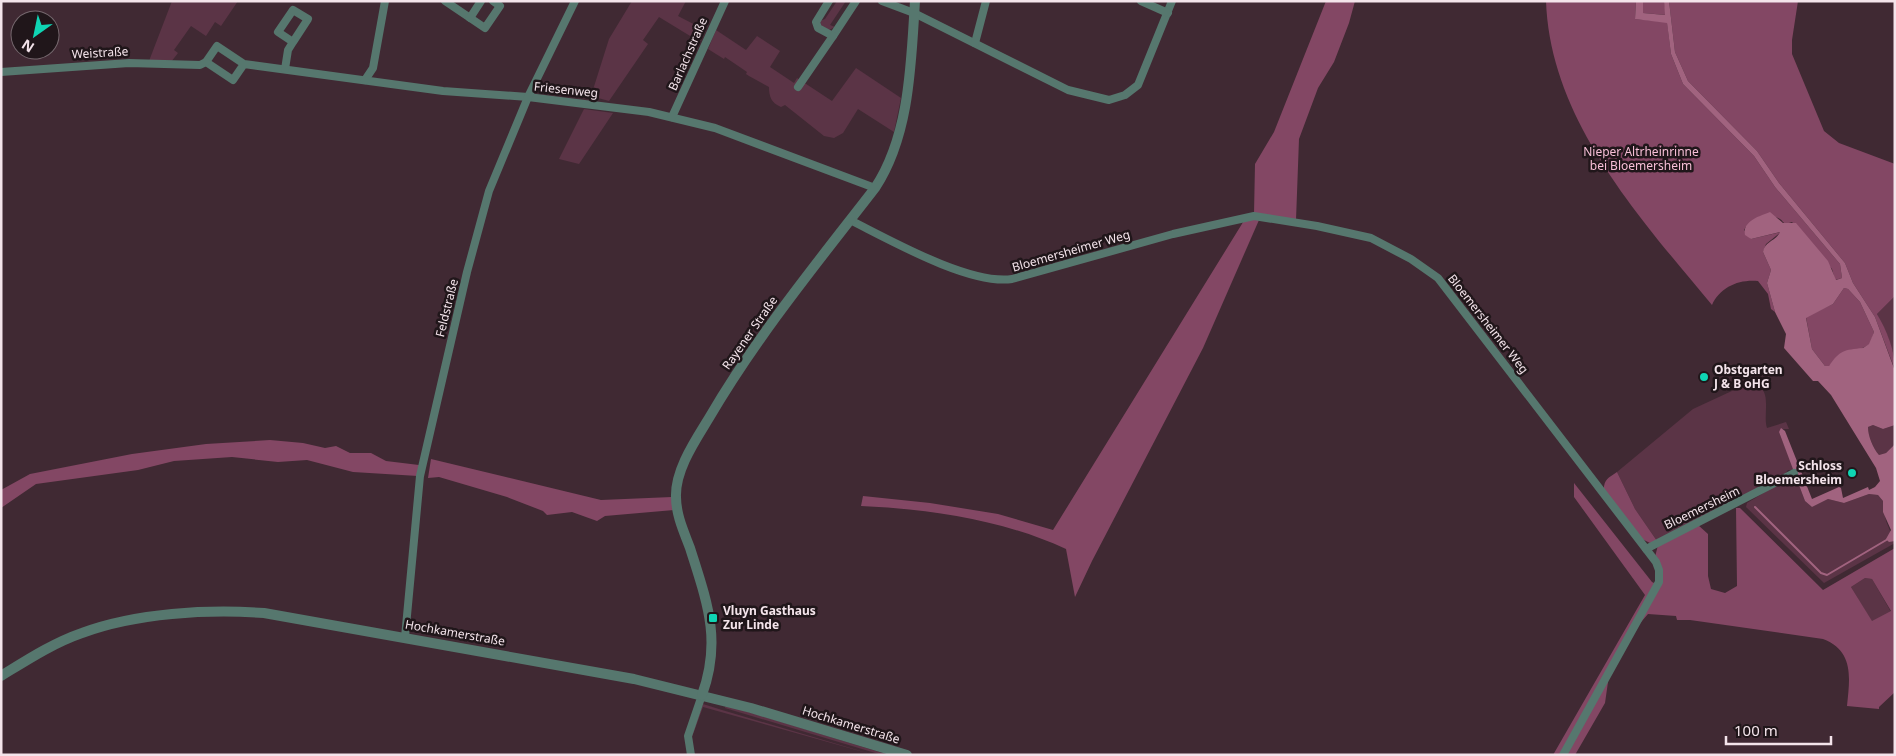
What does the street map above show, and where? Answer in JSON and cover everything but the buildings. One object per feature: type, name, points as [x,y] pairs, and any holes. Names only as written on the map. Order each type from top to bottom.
[{"type":"street","points":[[365,80],[373,68],[385,1]]},
{"type":"street","points":[[445,1],[485,28],[500,6],[493,1]]},
{"type":"street","points":[[470,18],[481,1]]},
{"type":"street","name":"Feldstraße","points":[[405,637],[420,476],[489,190],[528,98],[575,1]]},
{"type":"street","name":"Barlachstraße","points":[[672,117],[724,1]]},
{"type":"street","points":[[829,1],[816,22],[818,28],[833,36]]},
{"type":"street","points":[[798,87],[856,1]]},
{"type":"street","points":[[882,1],[914,13],[1068,90],[1109,100],[1125,96],[1138,85],[1172,1]]},
{"type":"street","name":"Rayener Straße","points":[[702,695],[711,666],[712,634],[699,577],[676,508],[676,490],[679,478],[697,438],[737,371],[875,188],[892,159],[900,136],[915,1]]},
{"type":"street","points":[[1141,1],[1168,13]]},
{"type":"street","points":[[975,43],[983,2]]},
{"type":"street","points":[[284,69],[288,50],[293,42]]},
{"type":"street","name":"Friesenweg","points":[[206,62],[217,46],[244,64],[443,91],[607,106],[672,117],[715,128],[778,150],[875,188]]},
{"type":"street","points":[[206,62],[234,80],[244,64]]},
{"type":"street","name":"Weistraße","points":[[1,72],[93,64],[200,65],[206,62]]},
{"type":"street","name":"Bloemersheimer Weg","points":[[850,220],[895,243],[954,268],[999,281],[1012,280],[1173,234],[1254,216],[1317,226],[1371,238],[1411,259],[1438,278],[1646,549],[1659,570],[1659,582],[1563,755]]},
{"type":"street","name":"Bloemersheim","points":[[1646,549],[1794,473]]},
{"type":"street","name":"Hochkamerstraße","points":[[1,676],[80,633],[127,620],[232,611],[264,613],[625,677],[702,695],[907,755]]},
{"type":"street","points":[[691,755],[688,736],[702,695]]},
{"type":"shaded area","points":[[172,1],[238,1],[221,26],[215,22],[206,36],[191,26],[174,50],[178,53],[171,62],[149,61]]},
{"type":"shaded area","points":[[632,1],[686,1],[678,16],[705,30],[700,42],[659,17],[643,40],[648,44],[609,101],[591,96],[609,39]]},
{"type":"shaded area","points":[[837,1],[846,1],[830,25],[835,27],[829,30],[821,27],[820,21],[825,19]]},
{"type":"shaded area","points":[[1636,1],[1643,1],[1643,13],[1665,15],[1664,1],[1669,1],[1675,52],[1688,81],[1757,151],[1779,183],[1845,263],[1853,283],[1875,317],[1895,371],[1895,425],[1883,429],[1873,425],[1868,427],[1868,430],[1871,442],[1879,455],[1886,453],[1895,444],[1895,541],[1889,542],[1886,539],[1891,530],[1883,512],[1883,501],[1878,495],[1869,494],[1844,503],[1828,499],[1812,507],[1805,501],[1779,432],[1781,428],[1785,431],[1812,499],[1839,487],[1841,488],[1843,498],[1868,487],[1869,490],[1880,481],[1876,468],[1831,395],[1818,381],[1813,381],[1784,348],[1786,334],[1775,312],[1767,283],[1771,270],[1763,252],[1764,248],[1780,232],[1751,239],[1745,235],[1746,226],[1761,215],[1770,212],[1783,223],[1796,223],[1828,261],[1836,280],[1842,278],[1840,264],[1775,187],[1754,156],[1683,84],[1671,54],[1667,23],[1635,19]],"holes":[[[1844,288],[1848,289],[1860,302],[1874,332],[1869,344],[1863,348],[1843,352],[1829,366],[1825,366],[1812,349],[1806,318],[1833,304]]]},
{"type":"shaded area","points":[[716,30],[746,50],[757,36],[780,51],[770,67],[794,83],[797,78],[832,101],[856,68],[901,98],[894,132],[858,109],[843,133],[834,138],[824,136],[785,105],[781,107],[775,103],[770,96],[769,87],[746,74],[747,72],[725,57],[724,59],[708,49]]},
{"type":"shaded area","points":[[584,109],[613,113],[579,164],[559,159]]},
{"type":"shaded area","points":[[1895,296],[1895,359],[1888,337],[1877,314]]},
{"type":"shaded area","points":[[1750,385],[1758,386],[1765,395],[1767,428],[1786,422],[1789,429],[1783,429],[1779,432],[1794,470],[1788,470],[1784,475],[1657,541],[1635,509],[1617,472],[1693,409],[1734,390]]},
{"type":"shaded area","points":[[1873,425],[1883,429],[1895,425],[1895,444],[1886,453],[1879,455],[1873,445],[1868,427]]},
{"type":"shaded area","points":[[1795,474],[1805,501],[1812,507],[1828,499],[1844,503],[1869,494],[1878,495],[1883,501],[1886,521],[1895,543],[1824,583],[1746,507],[1747,503]]},
{"type":"shaded area","points":[[1865,578],[1872,579],[1891,612],[1872,622],[1851,587]]},
{"type":"shaded area","points":[[703,704],[874,755],[703,707],[692,737],[693,755],[690,740]]},
{"type":"shaded area","points":[[726,705],[889,755],[882,755],[725,708]]},
{"type":"green space","points":[[1326,1],[1355,1],[1334,62],[1318,88],[1299,139],[1296,220],[1254,214],[1255,164],[1274,132]]},
{"type":"green space","name":"Nieper Altrheinrinne bei Bloemersheim","points":[[1546,1],[1636,1],[1635,19],[1667,22],[1671,54],[1683,84],[1754,156],[1775,187],[1840,264],[1842,278],[1835,280],[1832,269],[1792,222],[1786,224],[1781,219],[1770,216],[1760,218],[1750,223],[1744,230],[1751,239],[1781,232],[1766,244],[1763,252],[1771,270],[1767,283],[1775,312],[1771,309],[1768,294],[1758,281],[1744,281],[1725,289],[1712,305],[1656,238],[1629,202],[1581,127],[1564,86],[1551,45]]},
{"type":"green space","points":[[1643,1],[1664,1],[1666,15],[1643,13]]},
{"type":"green space","points":[[1669,1],[1798,1],[1792,40],[1792,54],[1824,131],[1839,143],[1895,164],[1895,296],[1877,314],[1890,341],[1894,355],[1895,370],[1875,317],[1853,283],[1845,263],[1779,183],[1757,151],[1688,81],[1675,52]]},
{"type":"green space","points":[[1245,219],[1259,220],[1203,348],[1075,597],[1066,549],[1017,530],[992,523],[940,513],[861,506],[863,496],[930,503],[998,514],[1053,530]]},
{"type":"green space","points":[[1844,288],[1848,289],[1860,302],[1874,332],[1870,344],[1829,366],[1825,366],[1812,349],[1806,317],[1833,304]]},
{"type":"green space","points":[[270,440],[303,443],[325,448],[336,446],[350,453],[371,453],[386,461],[419,465],[418,476],[353,472],[307,460],[278,462],[232,457],[174,461],[138,470],[36,484],[1,508],[1,490],[30,474],[132,454],[206,444]]},
{"type":"green space","points":[[431,459],[601,500],[672,497],[674,510],[605,516],[597,521],[572,512],[547,515],[543,511],[507,497],[439,477],[428,478]]},
{"type":"green space","points":[[1617,472],[1635,509],[1657,541],[1650,543],[1638,537],[1604,492],[1604,485],[1607,480]]},
{"type":"green space","points":[[1574,483],[1652,582],[1656,584],[1655,557],[1658,545],[1698,525],[1708,534],[1708,576],[1711,589],[1725,593],[1737,586],[1736,508],[1740,508],[1823,590],[1895,548],[1895,692],[1879,709],[1847,706],[1848,666],[1840,650],[1823,639],[1690,620],[1677,620],[1676,616],[1648,614],[1635,629],[1609,675],[1605,703],[1575,755],[1553,755],[1645,595],[1574,497]],"holes":[[[1865,578],[1872,579],[1891,611],[1872,621],[1851,587]]]},
{"type":"waterway","points":[[1755,507],[1821,573],[1827,575],[1888,539]]},
{"type":"place","name":"Obstgarten J & B oHG","points":[[1704,377]]},
{"type":"place","name":"Schloss Bloemersheim","points":[[1852,473]]},
{"type":"place","name":"Vluyn Gasthaus Zur Linde","points":[[713,618]]}]
